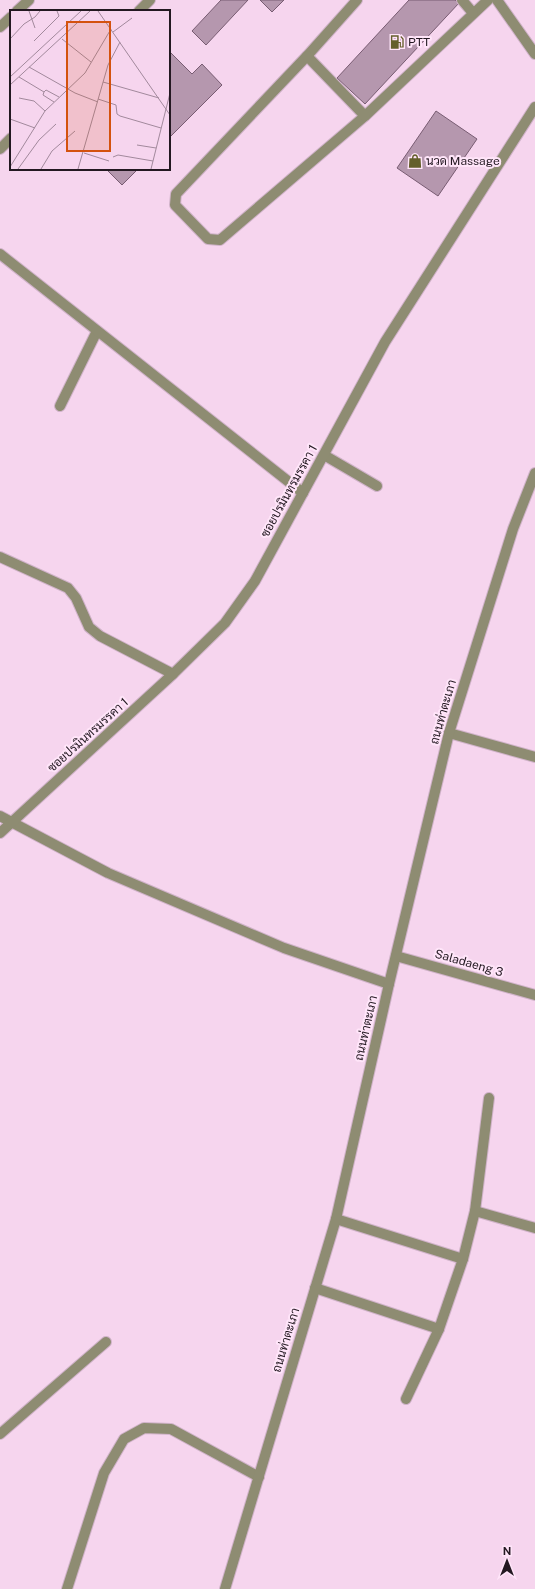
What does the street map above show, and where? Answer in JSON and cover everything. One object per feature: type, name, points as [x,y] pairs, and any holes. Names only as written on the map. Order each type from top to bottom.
[{"type":"street","points":[[18,10],[29,0]]},
{"type":"street","points":[[140,10],[150,0]]},
{"type":"street","points":[[357,0],[307,56],[176,194],[175,205],[208,239],[220,240],[365,116],[488,0]]},
{"type":"street","points":[[462,0],[473,13]]},
{"type":"street","points":[[497,0],[535,54]]},
{"type":"street","points":[[0,27],[10,18]]},
{"type":"street","points":[[307,56],[365,116]]},
{"type":"street","name":"ซอยปรมินทรมรรคา 1","points":[[0,833],[173,674],[225,623],[255,581],[385,342],[535,107]]},
{"type":"street","points":[[0,149],[10,139]]},
{"type":"street","points":[[0,254],[303,493]]},
{"type":"street","points":[[60,406],[97,331]]},
{"type":"street","points":[[324,455],[377,486]]},
{"type":"street","name":"ถนนท่าตะเภา","points":[[225,1589],[336,1219],[389,984],[449,733],[513,529],[535,473]]},
{"type":"street","points":[[0,557],[68,588],[76,598],[90,626],[100,636],[173,674]]},
{"type":"street","points":[[449,733],[535,758]]},
{"type":"street","points":[[0,816],[108,873],[284,948],[389,984]]},
{"type":"street","name":"Saladaeng 3","points":[[396,956],[535,995]]},
{"type":"street","points":[[406,1399],[439,1329],[463,1259],[475,1212],[490,1098]]},
{"type":"street","points":[[475,1212],[535,1228]]},
{"type":"street","points":[[336,1219],[463,1259]]},
{"type":"street","points":[[315,1288],[439,1329]]},
{"type":"street","points":[[0,1434],[106,1342]]},
{"type":"street","points":[[67,1589],[104,1473],[124,1439],[144,1428],[171,1429],[259,1477]]},
{"type":"building","points":[[221,0],[248,0],[206,45],[192,31]]},
{"type":"building","points":[[260,0],[284,0],[272,12]]},
{"type":"building","points":[[409,0],[455,0],[459,3],[365,104],[337,78]]},
{"type":"building","points":[[170,52],[192,74],[202,64],[222,85],[170,137]]},
{"type":"building","points":[[436,111],[477,139],[438,196],[397,168]]},
{"type":"building","points":[[107,170],[137,170],[122,185]]},
{"type":"place","name":"PTT","points":[[397,42]]},
{"type":"place","name":"นวด Massage","points":[[415,161]]}]
